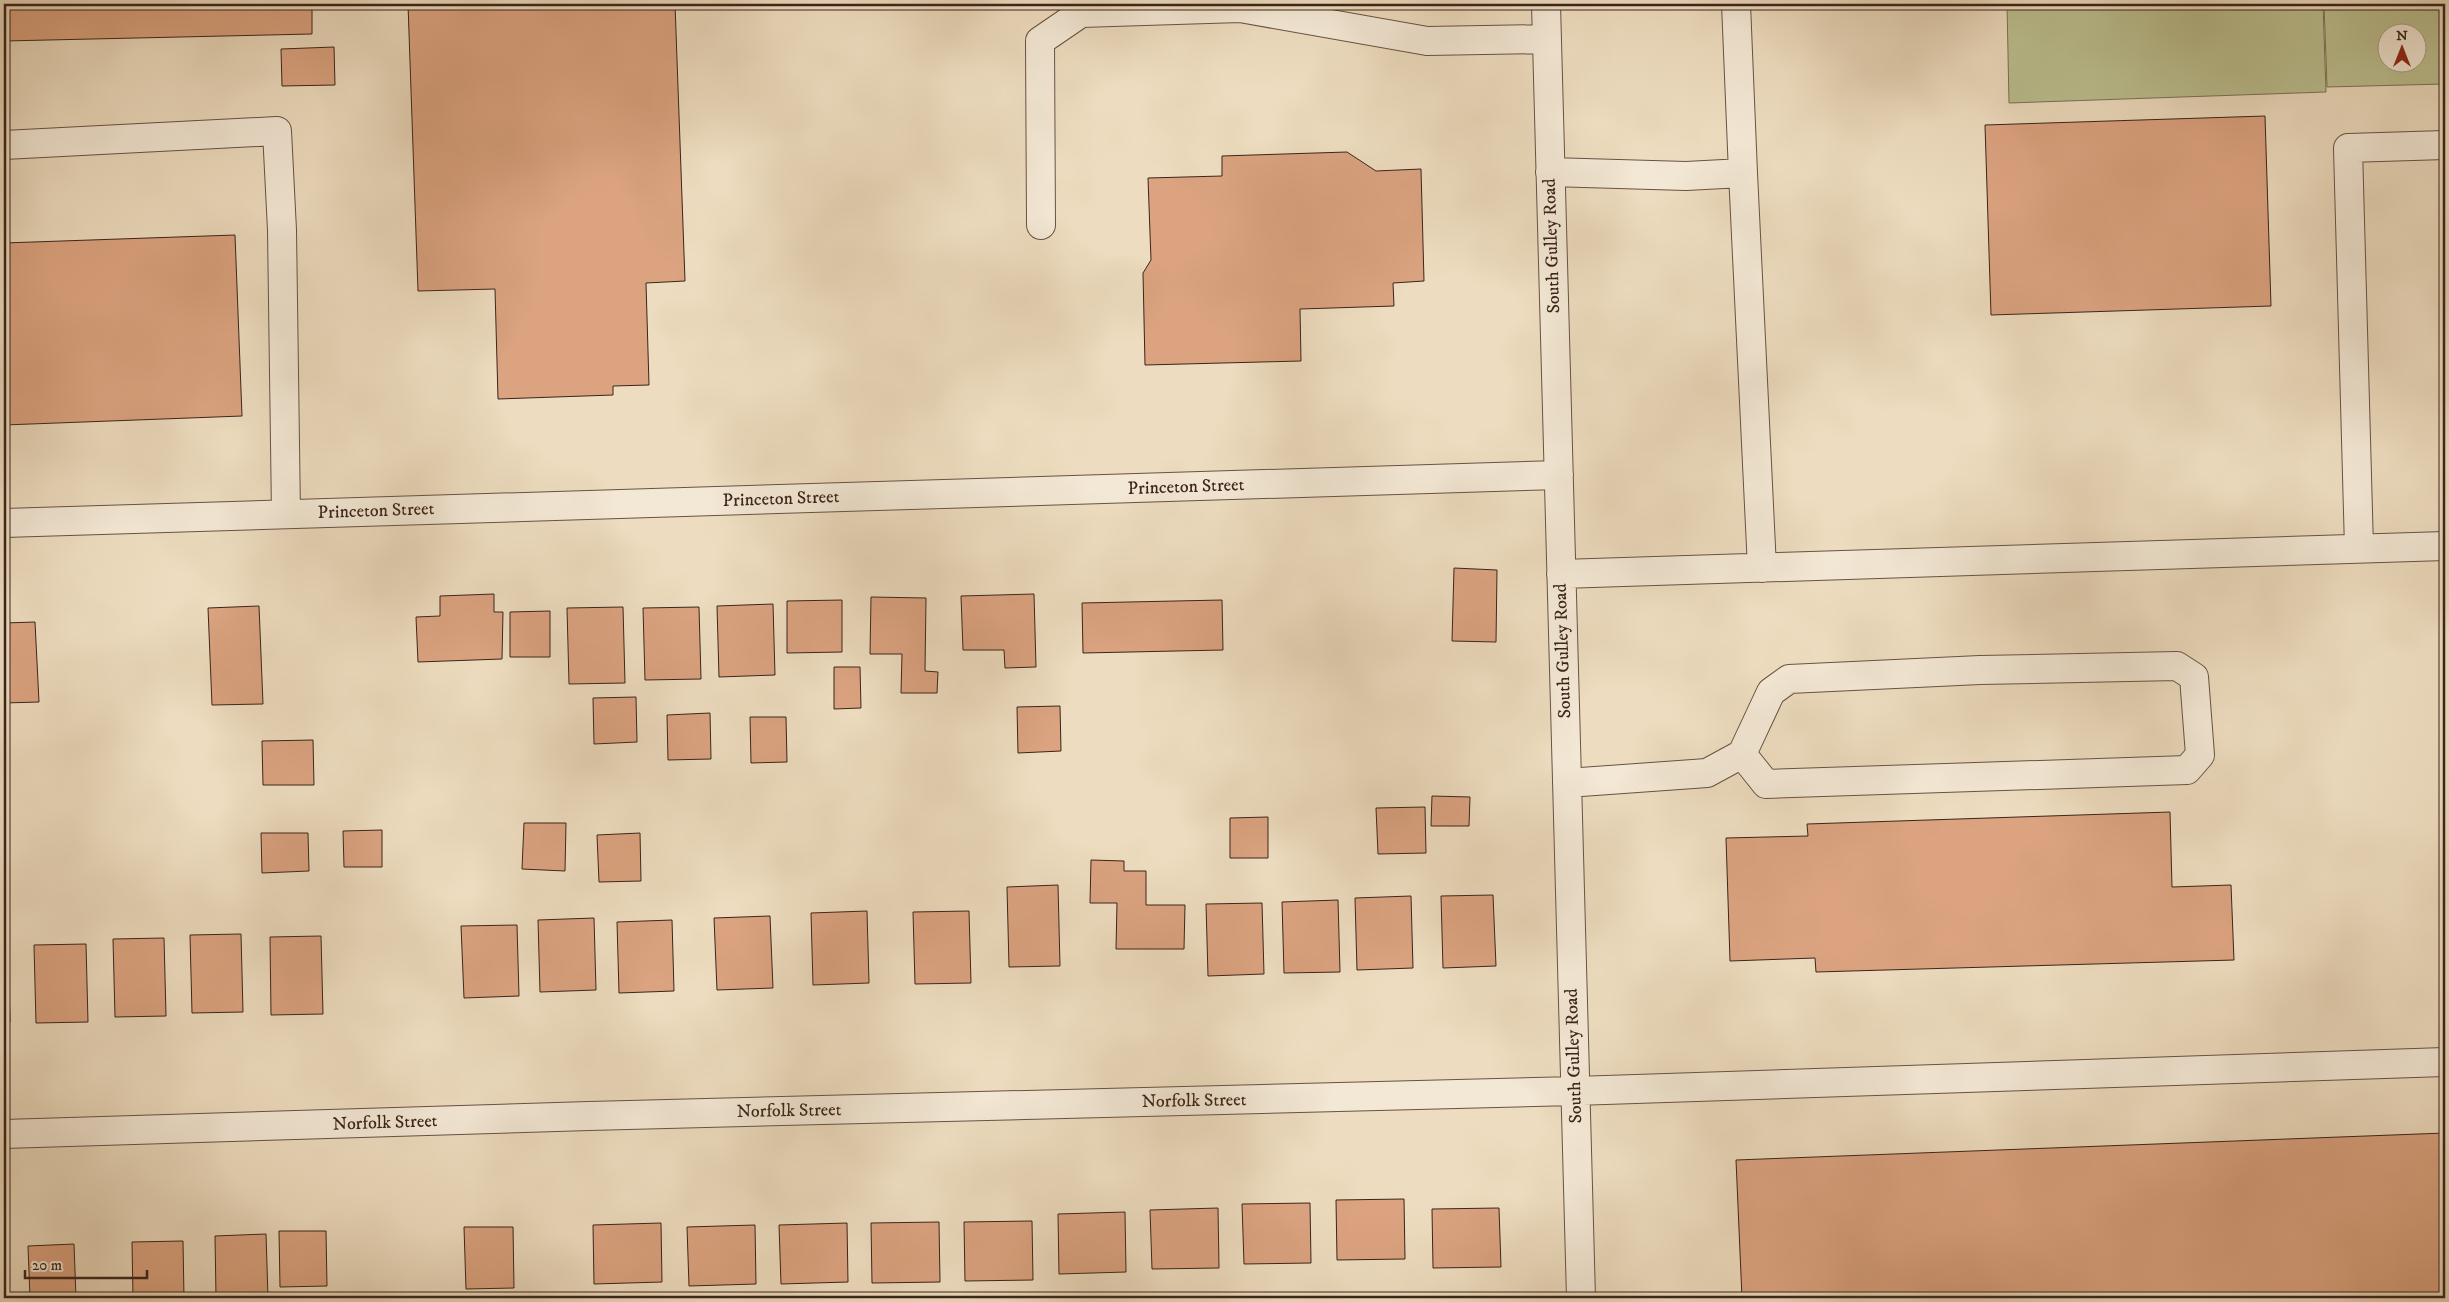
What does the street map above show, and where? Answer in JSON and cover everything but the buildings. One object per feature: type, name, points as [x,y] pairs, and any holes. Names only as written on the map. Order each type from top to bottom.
[{"type":"street","name":"South Gulley Road","points":[[1546,4],[1581,1298]]},
{"type":"street","points":[[1736,4],[1762,568]]},
{"type":"street","points":[[1041,225],[1040,40],[1081,13],[1240,8],[1427,40],[1547,38]]},
{"type":"street","points":[[4,145],[277,132],[282,230],[286,514]]},
{"type":"street","points":[[2359,548],[2348,148],[2445,145]]},
{"type":"street","points":[[1550,172],[1686,176],[1743,174]]},
{"type":"street","name":"Princeton Street","points":[[4,523],[1559,475]]},
{"type":"street","points":[[1561,574],[2445,546]]},
{"type":"street","points":[[1567,783],[1707,773],[1742,754],[1771,692],[1789,679],[1980,670],[2177,666],[2194,677],[2200,755],[2187,770],[1766,784],[1742,754]]},
{"type":"street","name":"Norfolk Street","points":[[4,1134],[589,1116],[1575,1091],[2445,1062]]},
{"type":"green space","points":[[2007,4],[2323,4],[2326,92],[2009,103]]},
{"type":"green space","points":[[2324,4],[2445,4],[2445,84],[2327,87]]}]
